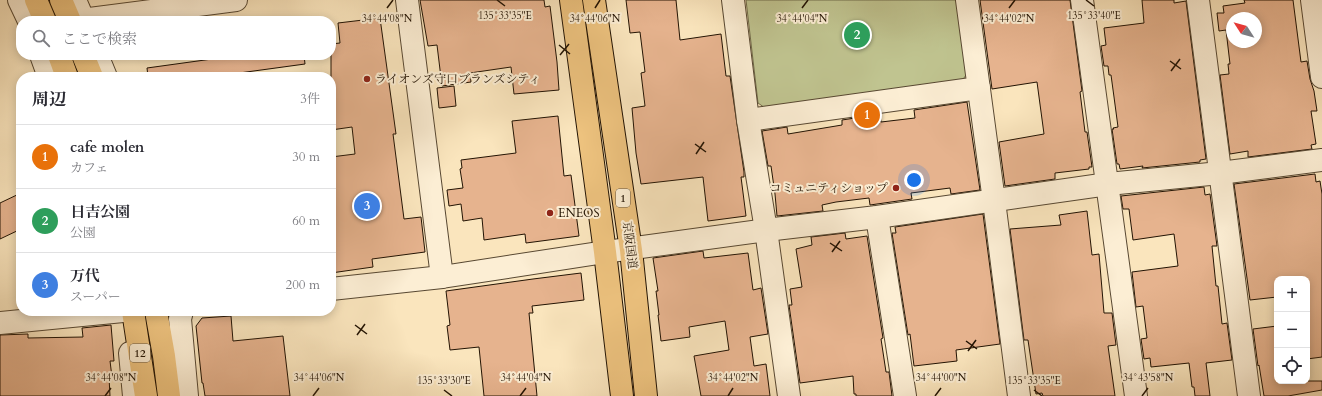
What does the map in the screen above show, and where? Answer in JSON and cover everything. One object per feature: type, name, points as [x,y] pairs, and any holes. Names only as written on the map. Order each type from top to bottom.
[{"type":"highway","points":[[36,0],[43,16]]},
{"type":"highway","points":[[61,0],[74,16]]},
{"type":"highway","name":"1","points":[[571,0],[605,252],[622,396]]},
{"type":"highway","name":"京阪国道","points":[[594,0],[631,250],[646,396]]},
{"type":"highway","points":[[61,60],[65,72]]},
{"type":"highway","points":[[85,60],[90,72]]},
{"type":"highway","name":"12","points":[[134,316],[146,396]]},
{"type":"highway","points":[[157,316],[169,396]]},
{"type":"street","points":[[19,0],[26,16]]},
{"type":"street","points":[[76,0],[78,16]]},
{"type":"street","points":[[116,16],[236,0]]},
{"type":"street","points":[[407,0],[442,277]]},
{"type":"street","points":[[733,0],[748,120],[766,230],[788,396]]},
{"type":"street","points":[[967,0],[1019,396]]},
{"type":"street","points":[[1082,0],[1136,396]]},
{"type":"street","points":[[1198,0],[1249,396]]},
{"type":"street","points":[[1312,0],[1322,77]]},
{"type":"street","points":[[43,60],[47,72]]},
{"type":"street","points":[[99,60],[104,72]]},
{"type":"street","points":[[748,120],[979,88]]},
{"type":"street","points":[[336,288],[442,277],[605,252],[631,250],[766,230],[877,217],[1108,184],[1220,173],[1322,160]]},
{"type":"street","points":[[877,217],[905,396]]},
{"type":"street","points":[[0,323],[72,316]]},
{"type":"street","points":[[126,316],[134,396]]},
{"type":"street","points":[[181,316],[187,396]]},
{"type":"green space","points":[[746,0],[958,0],[969,71],[961,82],[768,110],[758,103]]},
{"type":"building","points":[[420,0],[544,0],[545,7],[550,6],[559,90],[514,94],[511,67],[470,73],[471,82],[442,86],[437,45],[428,46]]},
{"type":"building","points":[[626,0],[676,0],[680,40],[721,34],[726,76],[730,76],[744,172],[744,177],[741,177],[746,216],[708,221],[703,177],[641,184],[636,153],[632,108],[645,106],[641,73],[645,72],[640,32],[630,33]]},
{"type":"building","points":[[980,0],[1070,0],[1082,91],[1080,92],[1085,132],[1087,132],[1092,167],[1089,167],[1089,169],[1055,173],[1055,179],[1005,186],[999,142],[1044,134],[1037,82],[992,89]]},
{"type":"building","points":[[1142,0],[1174,0],[1174,3],[1186,1],[1206,159],[1200,160],[1200,162],[1120,169],[1119,164],[1117,164],[1112,129],[1118,127],[1114,97],[1111,75],[1109,75],[1108,66],[1104,66],[1101,46],[1106,45],[1104,28],[1144,23]]},
{"type":"building","points":[[1244,0],[1293,0],[1301,62],[1307,61],[1317,111],[1311,111],[1316,144],[1311,145],[1312,149],[1248,157],[1248,151],[1230,154],[1220,75],[1229,74],[1228,64],[1230,64],[1228,48],[1262,48],[1262,12],[1226,12],[1226,30],[1219,31],[1217,13],[1224,13],[1223,6],[1245,3]]},
{"type":"building","points":[[380,18],[396,134],[393,134],[404,219],[421,217],[425,252],[372,259],[373,267],[336,272],[336,156],[355,154],[352,127],[336,129],[336,72],[331,72],[331,60],[336,60],[336,43],[340,43],[338,23]]},
{"type":"building","points":[[205,60],[305,60],[305,64],[247,72],[147,72],[147,68]]},
{"type":"building","points":[[454,86],[456,106],[439,108],[437,88]]},
{"type":"building","points":[[967,102],[980,190],[951,194],[950,188],[911,193],[912,199],[870,205],[869,198],[836,202],[822,205],[823,211],[777,216],[771,166],[768,166],[762,131],[787,127],[788,134],[842,125],[842,120],[868,116],[868,118],[880,116],[881,122],[915,118],[914,110]]},
{"type":"building","points":[[558,116],[564,176],[571,175],[579,236],[526,243],[525,234],[484,240],[482,218],[463,221],[461,204],[449,206],[447,190],[463,188],[460,169],[462,168],[461,160],[516,153],[512,121]]},
{"type":"building","points":[[1315,174],[1316,182],[1320,181],[1322,194],[1322,357],[1310,359],[1310,276],[1274,276],[1274,297],[1250,300],[1234,184]]},
{"type":"building","points":[[1204,187],[1205,195],[1210,194],[1217,246],[1212,246],[1216,286],[1218,286],[1222,324],[1227,323],[1232,360],[1206,363],[1210,396],[1195,396],[1194,387],[1192,387],[1189,363],[1151,367],[1150,358],[1144,359],[1141,339],[1147,338],[1143,306],[1136,307],[1132,272],[1178,266],[1174,234],[1133,240],[1129,209],[1123,209],[1121,196]]},
{"type":"building","points":[[16,195],[16,231],[0,239],[0,203]]},
{"type":"building","points":[[1087,211],[1092,255],[1099,254],[1104,313],[1112,313],[1116,345],[1108,346],[1115,396],[1043,396],[1042,393],[1036,394],[1028,340],[1024,340],[1010,229],[1061,225],[1059,215]]},
{"type":"building","points":[[983,214],[1000,344],[956,350],[957,361],[914,366],[910,334],[908,335],[892,233],[896,233],[895,227]]},
{"type":"building","points":[[845,233],[846,239],[867,236],[883,338],[881,339],[886,372],[889,372],[892,396],[856,396],[856,394],[854,394],[853,376],[800,383],[789,305],[792,305],[790,289],[802,287],[796,249],[812,245],[811,237]]},
{"type":"building","points":[[703,251],[704,258],[748,253],[753,290],[761,288],[768,334],[750,337],[754,366],[766,364],[770,396],[701,396],[694,356],[729,350],[725,321],[689,327],[690,337],[661,341],[656,291],[658,291],[653,258]]},
{"type":"building","points":[[581,273],[584,300],[532,306],[533,313],[529,313],[537,396],[484,396],[479,347],[450,350],[447,326],[450,325],[446,291]]},
{"type":"building","points":[[231,316],[233,341],[283,336],[290,396],[205,396],[202,383],[196,326],[202,318]]},
{"type":"building","points":[[111,325],[114,361],[110,361],[112,377],[109,377],[110,396],[0,396],[0,335],[28,334],[28,338],[83,337],[82,328]]},
{"type":"building","points":[[1274,326],[1274,384],[1310,384],[1310,381],[1322,381],[1322,390],[1288,396],[1264,396],[1253,329]]},
{"type":"place","name":"日吉公園","points":[[857,35]]},
{"type":"place","name":"ライオンズ守口ブランズシティ","points":[[367,79]]},
{"type":"place","name":"cafe molen","points":[[867,115]]},
{"type":"place","name":"コミュニティショップ","points":[[896,188]]},
{"type":"place","name":"万代","points":[[367,206]]},
{"type":"place","name":"ENEOS","points":[[550,213]]}]
